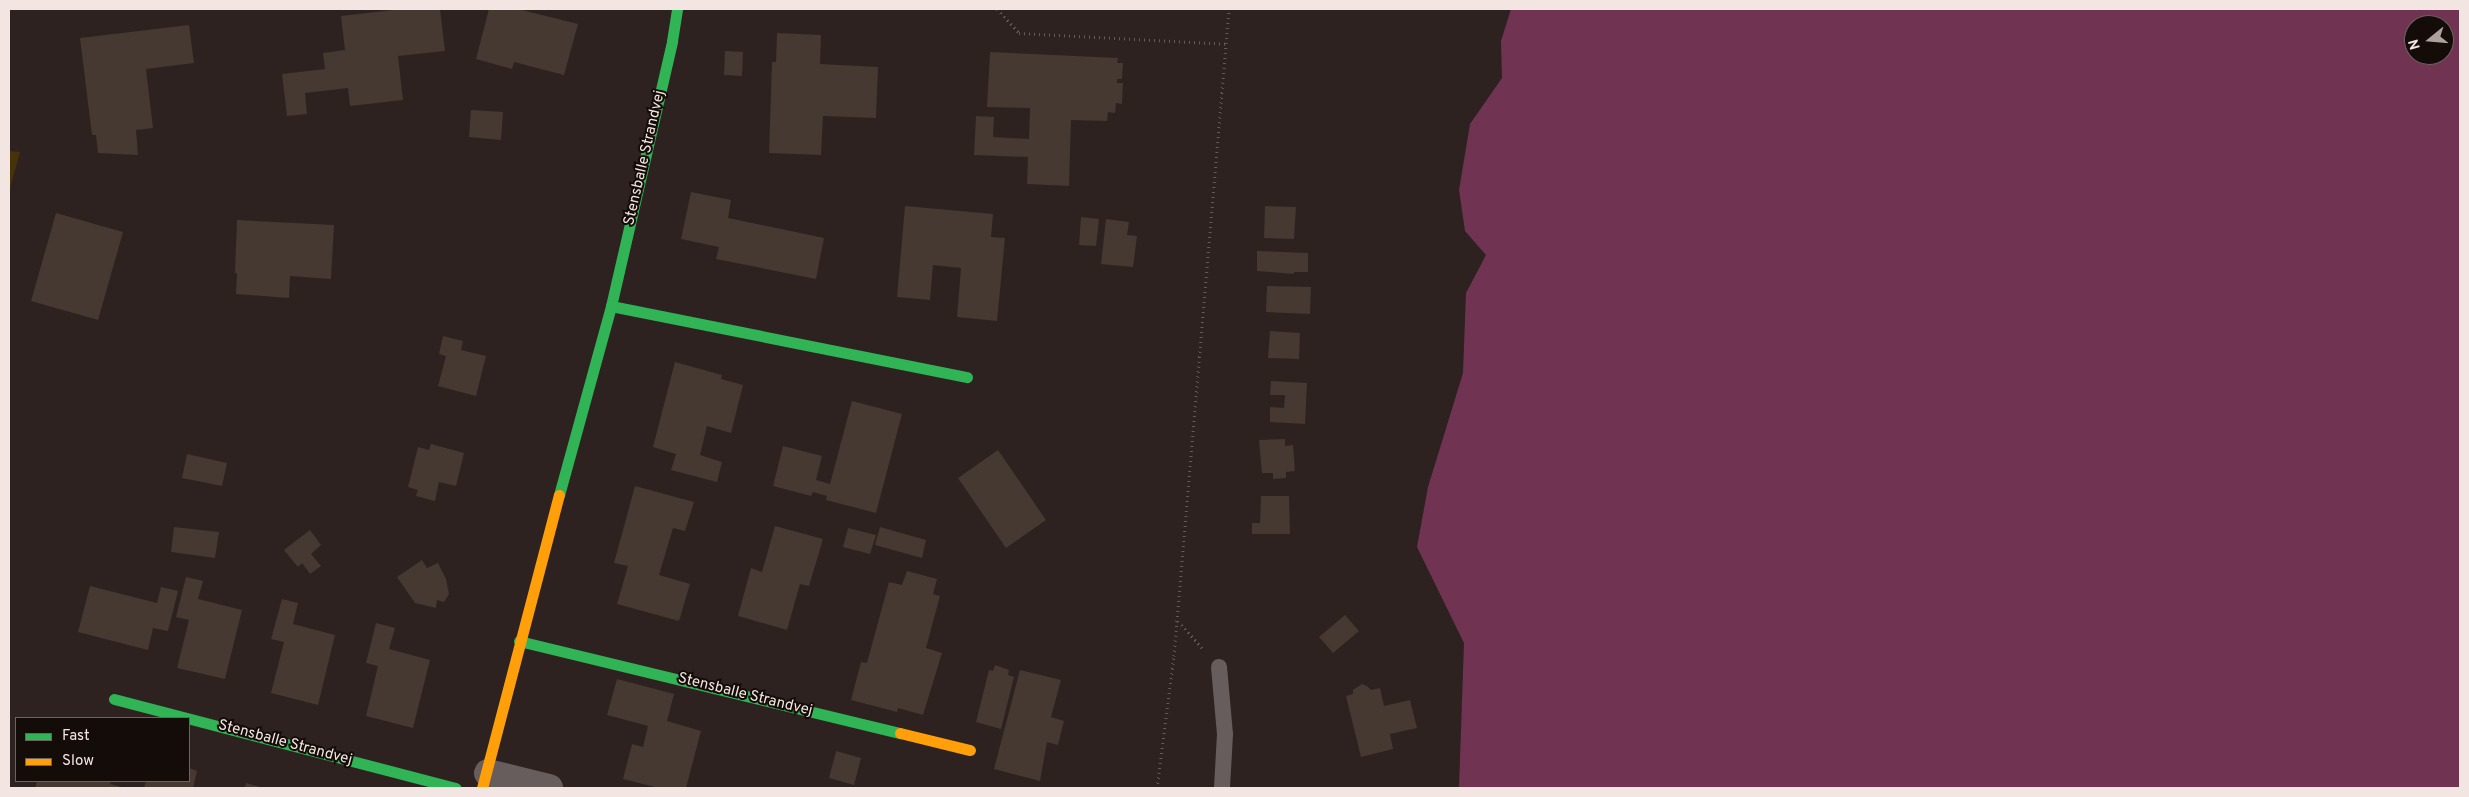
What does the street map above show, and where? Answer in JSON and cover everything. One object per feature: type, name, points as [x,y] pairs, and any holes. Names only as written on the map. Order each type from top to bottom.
[{"type":"street","name":"Stensballe Strandvej","points":[[548,788],[485,780],[519,641],[611,306],[672,41],[676,9]]},
{"type":"street","points":[[611,306],[967,377]]},
{"type":"street","name":"Stensballe Strandvej","points":[[519,641],[970,750]]},
{"type":"street","name":"Stensballe Strandvej","points":[[114,698],[186,717]]},
{"type":"street","name":"Stensballe Strandvej","points":[[190,718],[456,788]]},
{"type":"lane","points":[[1219,667],[1225,734],[1222,788]]},
{"type":"path","points":[[997,9],[1019,33],[1226,44]]},
{"type":"path","points":[[1157,788],[1177,620],[1229,9]]},
{"type":"path","points":[[1177,620],[1219,667]]},
{"type":"shaded area","points":[[1511,9],[2460,9],[2460,788],[1459,788],[1464,643],[1417,547],[1428,487],[1463,373],[1466,293],[1486,255],[1465,231],[1459,190],[1470,124],[1502,78],[1501,41]]},
{"type":"shaded area","points":[[9,151],[20,152],[9,192]]},
{"type":"building","points":[[402,9],[440,9],[445,51],[398,56],[403,100],[350,106],[348,88],[305,93],[307,114],[287,116],[282,74],[325,69],[323,53],[345,50],[341,16]]},
{"type":"building","points":[[489,9],[518,9],[578,24],[564,75],[514,62],[512,69],[476,59]]},
{"type":"building","points":[[189,25],[194,63],[146,69],[153,128],[136,130],[138,155],[98,153],[96,135],[92,135],[80,38]]},
{"type":"building","points":[[777,33],[821,35],[820,64],[878,67],[876,118],[823,116],[821,155],[769,153],[772,62],[776,62]]},
{"type":"building","points":[[725,51],[743,52],[742,76],[724,75]]},
{"type":"building","points":[[990,52],[1118,58],[1117,63],[1123,63],[1122,79],[1117,79],[1117,83],[1123,83],[1122,104],[1116,103],[1115,113],[1108,112],[1107,121],[1071,120],[1069,186],[1027,184],[1028,157],[974,155],[976,116],[994,117],[993,137],[1029,139],[1030,108],[987,107]]},
{"type":"building","points":[[471,110],[503,112],[501,140],[469,137]]},
{"type":"building","points":[[691,192],[731,200],[728,218],[824,238],[816,279],[716,259],[719,247],[681,239]]},
{"type":"building","points":[[905,206],[993,214],[991,237],[1005,238],[997,321],[957,317],[961,268],[933,265],[930,300],[897,297]]},
{"type":"building","points":[[1265,206],[1296,207],[1294,239],[1264,238]]},
{"type":"building","points":[[56,213],[123,232],[98,320],[31,301]]},
{"type":"building","points":[[1081,217],[1099,219],[1096,246],[1079,245]]},
{"type":"building","points":[[1106,219],[1129,222],[1127,235],[1137,236],[1133,267],[1101,264]]},
{"type":"building","points":[[237,220],[334,225],[331,279],[290,276],[289,298],[236,294]]},
{"type":"building","points":[[1257,251],[1308,253],[1308,272],[1294,272],[1294,274],[1257,271]]},
{"type":"building","points":[[1267,286],[1311,287],[1310,314],[1266,312]]},
{"type":"building","points":[[1270,331],[1300,333],[1299,359],[1268,358]]},
{"type":"building","points":[[443,336],[463,341],[461,350],[486,356],[476,396],[438,386],[446,356],[439,354]]},
{"type":"building","points":[[675,362],[722,375],[721,379],[743,385],[731,433],[707,426],[700,455],[722,462],[717,482],[671,470],[676,454],[653,447]]},
{"type":"building","points":[[1271,381],[1307,383],[1305,424],[1270,422],[1270,407],[1284,408],[1285,395],[1270,395]]},
{"type":"building","points":[[852,401],[902,414],[876,513],[826,500],[827,496],[813,492],[811,496],[773,486],[783,446],[822,456],[816,480],[830,484]]},
{"type":"building","points":[[1285,439],[1285,446],[1293,445],[1295,471],[1286,472],[1286,478],[1273,479],[1273,473],[1262,473],[1259,440]]},
{"type":"building","points":[[431,444],[464,453],[456,486],[439,482],[435,501],[416,496],[418,490],[408,487],[418,447],[429,450]]},
{"type":"building","points":[[998,450],[1046,520],[1006,548],[958,478]]},
{"type":"building","points":[[187,454],[227,463],[222,486],[182,478]]},
{"type":"building","points":[[635,486],[694,502],[685,531],[673,528],[659,575],[690,584],[679,621],[617,604],[628,566],[614,563]]},
{"type":"building","points":[[1261,496],[1289,496],[1290,534],[1252,534],[1252,523],[1260,523]]},
{"type":"building","points":[[775,526],[823,539],[809,586],[800,584],[787,630],[738,616],[751,568],[762,572]]},
{"type":"building","points":[[174,527],[219,532],[215,558],[171,552]]},
{"type":"building","points":[[880,527],[926,540],[922,558],[875,545]]},
{"type":"building","points":[[848,528],[876,535],[870,554],[843,547]]},
{"type":"building","points":[[310,530],[321,545],[311,554],[321,566],[310,574],[302,563],[298,567],[284,550]]},
{"type":"building","points":[[422,560],[427,568],[438,563],[446,579],[449,594],[444,602],[437,600],[436,608],[415,603],[397,577]]},
{"type":"building","points":[[907,571],[937,579],[933,594],[940,596],[926,648],[942,653],[923,715],[898,708],[897,712],[851,700],[861,662],[867,663],[889,582],[902,585]]},
{"type":"building","points":[[186,577],[203,581],[198,599],[242,610],[225,679],[177,668],[189,620],[176,617]]},
{"type":"building","points":[[90,586],[157,603],[161,587],[178,591],[168,631],[153,628],[148,650],[78,632]]},
{"type":"building","points":[[282,599],[298,603],[293,624],[335,635],[318,705],[271,693],[284,642],[271,639]]},
{"type":"building","points":[[1345,615],[1359,631],[1333,653],[1319,637]]},
{"type":"building","points":[[376,623],[395,628],[389,649],[430,660],[413,728],[366,716],[378,666],[366,663]]},
{"type":"building","points":[[995,665],[1009,670],[1008,675],[1014,677],[1001,729],[976,722],[989,670],[993,671]]},
{"type":"building","points":[[1020,670],[1061,680],[1051,717],[1064,721],[1058,745],[1047,742],[1040,781],[994,769]]},
{"type":"building","points":[[617,679],[674,694],[667,721],[701,731],[686,788],[659,788],[623,779],[632,744],[643,747],[648,726],[607,715]]},
{"type":"building","points":[[1362,684],[1371,690],[1380,688],[1384,706],[1410,700],[1417,728],[1390,734],[1393,749],[1361,757],[1346,696],[1353,694],[1353,690]]},
{"type":"building","points":[[836,751],[861,758],[854,785],[829,778]]},
{"type":"building","points":[[190,768],[197,771],[193,788],[144,788],[146,782],[190,782]]},
{"type":"building","points":[[37,782],[111,782],[110,784],[126,788],[35,788]]},
{"type":"building","points":[[246,783],[263,788],[245,788]]},
{"type":"traffic: fast","points":[[559,495],[611,306],[672,41],[677,9]]},
{"type":"traffic: fast","points":[[611,306],[967,377]]},
{"type":"traffic: fast","points":[[519,641],[900,733]]},
{"type":"traffic: fast","points":[[114,699],[183,717]]},
{"type":"traffic: fast","points":[[190,719],[456,788]]},
{"type":"traffic: slow","points":[[482,788],[559,495]]},
{"type":"traffic: slow","points":[[900,733],[970,750]]}]
